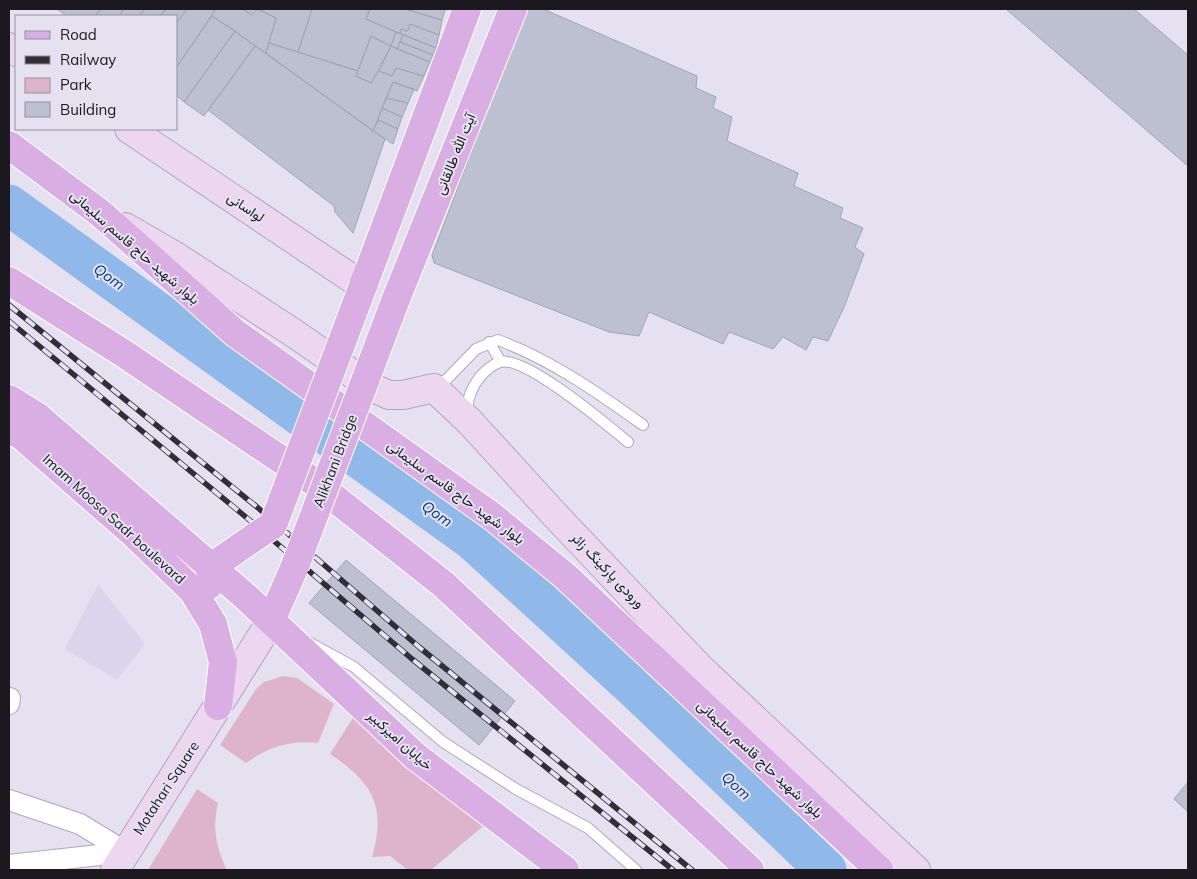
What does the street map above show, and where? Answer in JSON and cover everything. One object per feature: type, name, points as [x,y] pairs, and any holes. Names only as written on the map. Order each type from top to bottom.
[{"type":"main road","points":[[193,591],[202,590],[209,586],[211,581],[210,568],[273,526],[467,9]]},
{"type":"main road","name":"آیت الله طالقانی","points":[[396,299],[513,9]]},
{"type":"main road","name":"لواسانی","points":[[130,130],[363,286]]},
{"type":"main road","name":"بلوار شهید حاج قاسم سلیمانی","points":[[9,145],[100,213],[234,333],[493,517],[565,576],[879,870]]},
{"type":"main road","points":[[100,213],[177,257],[374,388],[389,395],[403,395],[434,388]]},
{"type":"main road","points":[[9,281],[123,353],[314,482],[436,578],[750,870]]},
{"type":"main road","name":"Alikhani Bridge","points":[[271,621],[295,566],[396,299]]},
{"type":"main road","name":"ورودی پارکینگ زائر","points":[[434,388],[470,422],[700,668],[916,870]]},
{"type":"main road","name":"Imam Moosa Sadr boulevard","points":[[9,398],[38,417],[210,568],[246,597]]},
{"type":"main road","name":"Imam Moosa Sadr boulevard","points":[[9,429],[22,436],[125,526],[193,591],[213,624],[223,662],[218,706]]},
{"type":"main road","name":"خیابان امیرکبیر","points":[[246,597],[415,756],[565,870]]},
{"type":"main road","name":"Motahari Square","points":[[120,861],[271,621]]},
{"type":"street","points":[[9,800],[80,824],[120,861]]},
{"type":"street","points":[[9,865],[120,861]]},
{"type":"lane","points":[[434,388],[447,379],[476,348],[498,340],[526,350],[586,385],[643,424]]},
{"type":"lane","points":[[489,342],[501,362]]},
{"type":"lane","points":[[470,422],[466,404],[474,386],[489,368],[501,362],[517,363],[576,399],[628,442]]},
{"type":"lane","points":[[271,621],[354,667],[443,742],[516,789],[588,828],[636,870]]},
{"type":"shaded area","points":[[98,584],[145,644],[117,680],[65,649]]},
{"type":"green space","points":[[283,676],[297,678],[334,704],[318,743],[308,742],[280,746],[254,757],[246,763],[220,745],[256,689],[264,682]]},
{"type":"green space","points":[[356,713],[488,822],[431,870],[408,870],[390,856],[372,857],[378,823],[372,797],[366,785],[344,764],[330,754]]},
{"type":"green space","points":[[197,789],[218,803],[215,821],[216,837],[227,870],[148,870]]},
{"type":"building","points":[[57,9],[101,9],[96,15],[66,15]]},
{"type":"building","points":[[101,9],[124,9],[120,15],[96,15]]},
{"type":"building","points":[[124,9],[145,9],[140,15],[120,15]]},
{"type":"building","points":[[145,9],[166,9],[161,15],[140,15]]},
{"type":"building","points":[[166,9],[187,9],[178,21],[178,15],[161,15]]},
{"type":"building","points":[[187,9],[216,9],[178,65],[178,21]]},
{"type":"building","points":[[216,9],[243,9],[252,15],[258,9],[276,18],[266,53],[212,16]]},
{"type":"building","points":[[243,9],[258,9],[252,15]]},
{"type":"building","points":[[258,9],[312,9],[298,52],[269,43],[276,18]]},
{"type":"building","points":[[312,9],[370,9],[366,19],[396,32],[391,46],[371,36],[358,71],[298,52]]},
{"type":"building","points":[[370,9],[409,9],[442,20],[439,35],[410,24],[408,31],[401,29],[400,33],[396,32],[366,19]]},
{"type":"building","points":[[409,9],[441,9],[445,10],[442,20]]},
{"type":"building","points":[[526,9],[543,9],[697,76],[696,88],[716,97],[713,108],[732,117],[727,141],[798,173],[794,186],[843,208],[840,218],[863,228],[855,247],[864,254],[845,305],[828,341],[813,337],[806,350],[783,337],[773,349],[729,332],[723,344],[649,312],[639,336],[609,332],[434,263],[432,255]]},
{"type":"building","points":[[1006,9],[1134,9],[1188,55],[1188,166]]},
{"type":"building","points":[[212,16],[235,31],[184,102],[178,97],[178,65]]},
{"type":"building","points":[[410,24],[439,35],[436,48],[400,33],[401,29],[408,31]]},
{"type":"building","points":[[235,31],[255,46],[204,116],[184,102]]},
{"type":"building","points":[[396,32],[403,35],[397,49],[391,46]]},
{"type":"building","points":[[403,35],[436,48],[433,55],[400,42]]},
{"type":"building","points":[[371,36],[391,46],[371,83],[356,76]]},
{"type":"building","points":[[400,42],[433,55],[430,62],[397,49]]},
{"type":"building","points":[[269,43],[358,71],[356,76],[371,83],[379,71],[392,76],[396,68],[424,76],[417,91],[393,82],[373,131],[266,53]]},
{"type":"building","points":[[255,46],[385,139],[353,233],[335,212],[334,206],[208,110]]},
{"type":"building","points":[[391,46],[430,62],[424,76],[396,68],[392,76],[379,71]]},
{"type":"building","points":[[393,82],[414,89],[408,103],[386,98]]},
{"type":"building","points":[[386,98],[408,103],[402,117],[382,108]]},
{"type":"building","points":[[382,108],[402,117],[398,129],[378,120]]},
{"type":"building","points":[[378,120],[398,129],[393,144],[373,131]]},
{"type":"building","points":[[346,560],[515,701],[479,745],[309,603]]},
{"type":"building","points":[[1188,782],[1188,812],[1174,799]]},
{"type":"waterway","name":"Qom","points":[[9,205],[474,541],[635,688],[826,870]]},
{"type":"railway","points":[[9,305],[257,507],[419,647],[692,870]]},
{"type":"railway","points":[[9,321],[247,518],[412,659],[673,870]]}]
